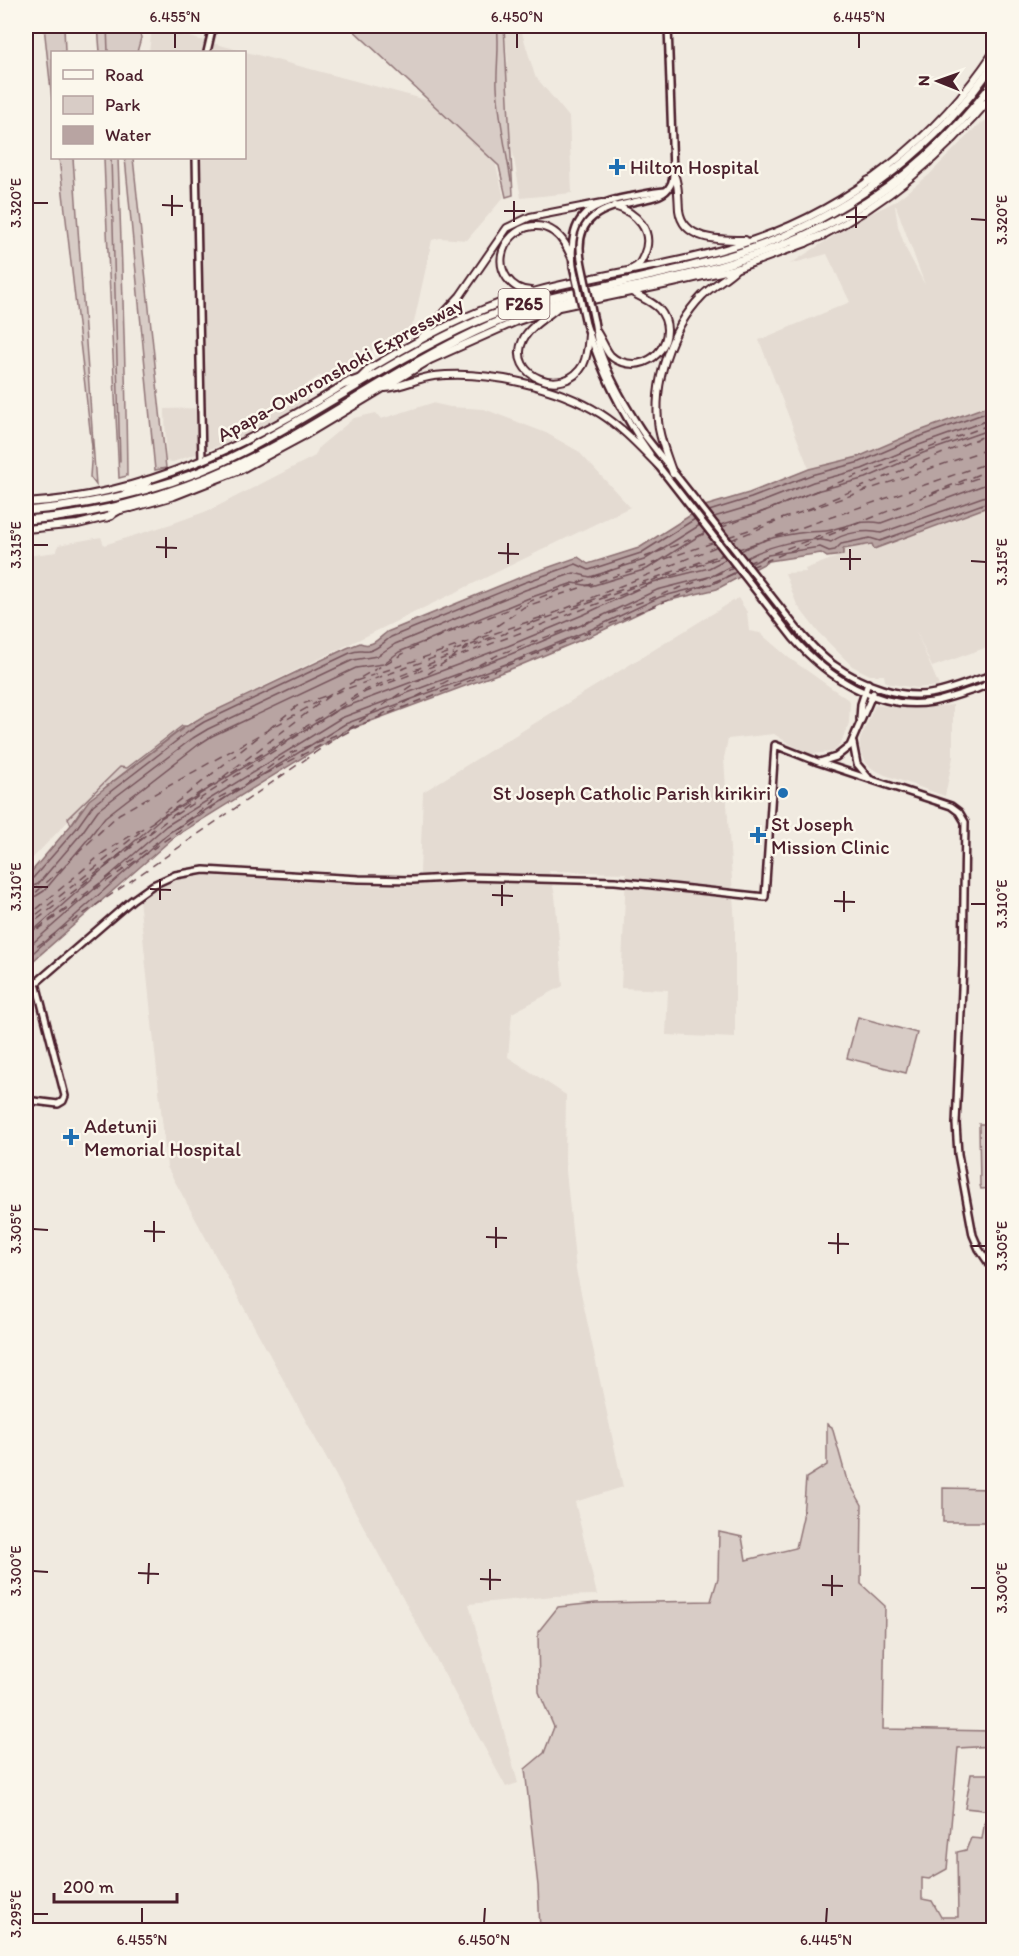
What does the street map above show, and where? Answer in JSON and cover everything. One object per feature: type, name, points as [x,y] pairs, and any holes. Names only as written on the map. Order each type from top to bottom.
[{"type":"highway","name":"Apapa-Oworonshoki Expressway","points":[[26,520],[73,515],[104,508],[148,489],[202,471],[245,451],[374,371],[501,312],[545,298],[704,262],[764,244],[819,220],[917,151],[970,96],[993,63]]},
{"type":"highway","name":"Apapa-Oworonshoki Expressway","points":[[26,511],[78,506],[132,497],[208,478],[284,441],[429,354],[495,323],[548,305],[719,267],[795,244],[822,232],[891,185],[970,116],[982,103],[993,82]]},
{"type":"highway","points":[[869,185],[889,170]]},
{"type":"highway","points":[[795,244],[806,242],[822,232]]},
{"type":"highway","points":[[350,386],[374,371]]},
{"type":"highway","points":[[107,518],[148,481]]},
{"type":"highway","points":[[104,508],[118,510]]},
{"type":"main road","points":[[207,51],[213,26]]},
{"type":"main road","points":[[602,202],[590,209],[579,222],[573,240],[572,258],[586,324],[599,364],[616,402],[634,432],[671,483],[793,638],[818,665],[839,680],[872,694],[902,701],[931,702],[984,686],[993,675],[934,694],[906,693],[868,683],[834,665],[822,655],[804,637],[675,476],[629,411],[607,366],[597,341],[582,265],[580,242],[586,224],[595,214],[614,206],[659,195],[671,185],[673,172],[668,26]]},
{"type":"main road","name":"Apapa-Oworonshoki Expressway","points":[[889,170],[957,100],[993,52]]},
{"type":"main road","name":"Apapa-Oworonshoki Expressway","points":[[982,103],[993,94]]},
{"type":"main road","points":[[196,159],[202,461]]},
{"type":"main road","points":[[673,172],[681,217],[690,231],[708,237],[754,240]]},
{"type":"main road","name":"Apapa-Oworonshoki Expressway","points":[[374,371],[420,340],[486,309],[537,291],[696,256],[754,240],[869,185]]},
{"type":"main road","points":[[420,340],[466,288],[507,228],[514,223],[530,217],[666,190]]},
{"type":"main road","points":[[614,206],[634,215],[645,228],[647,236],[646,250],[642,260],[637,267],[628,271]]},
{"type":"main road","points":[[537,291],[524,291],[506,277],[502,250],[507,240],[529,226],[546,228],[554,231],[572,258]]},
{"type":"main road","name":"Apapa-Oworonshoki Expressway","points":[[26,503],[76,498],[174,496],[240,470],[307,434],[411,370],[465,343],[523,319],[558,307],[738,268],[795,244]]},
{"type":"main road","points":[[675,476],[662,441],[658,415],[665,364],[680,327],[695,304],[712,287],[738,268]]},
{"type":"main road","points":[[596,331],[610,355],[627,363],[645,363],[659,353],[667,336],[664,318],[656,306],[643,300],[632,291]]},
{"type":"main road","points":[[558,307],[527,333],[521,342],[522,362],[535,378],[544,382],[554,382],[572,376],[581,368],[586,359],[589,334]]},
{"type":"main road","points":[[382,389],[392,388],[416,379],[453,374],[478,375],[517,382],[565,396],[593,409],[614,424],[659,466]]},
{"type":"main road","name":"Apapa-Oworonshoki Expressway","points":[[26,530],[107,518],[148,481],[202,461],[251,439],[350,386]]},
{"type":"main road","points":[[860,720],[868,683]]},
{"type":"main road","points":[[818,762],[836,757],[848,748],[875,686]]},
{"type":"main road","points":[[853,741],[853,752],[857,764],[870,778]]},
{"type":"main road","points":[[26,1100],[58,1104],[65,1096],[36,983],[132,900],[163,879],[204,870],[359,879],[414,880],[466,877],[583,880],[615,881],[765,897],[775,745],[818,762],[951,806],[959,812],[965,822],[963,966],[956,1124],[958,1154],[973,1235],[993,1271]]},
{"type":"shaded area","points":[[504,26],[520,26],[535,76],[569,117],[572,193],[521,198],[501,78],[508,61]]},
{"type":"shaded area","points":[[152,27],[242,51],[149,51]]},
{"type":"shaded area","points":[[246,52],[491,117],[496,166],[504,197],[467,240],[440,238],[432,240],[414,322],[410,328],[328,377],[319,376],[306,385],[308,403],[241,438],[173,462],[166,461],[165,409],[204,408],[198,159],[246,159]]},
{"type":"shaded area","points":[[993,115],[993,404],[914,433],[858,457],[809,469],[759,340],[850,302],[827,254],[790,264],[862,218],[894,202],[929,175],[974,129]],"holes":[[[896,206],[925,285],[906,249],[898,226]]]},
{"type":"shaded area","points":[[432,403],[450,407],[484,409],[546,433],[578,451],[630,507],[182,726],[127,768],[120,767],[26,865],[26,836],[31,822],[29,814],[26,815],[26,556],[57,552],[58,545],[101,537],[104,545],[210,510],[315,456],[319,447],[354,418],[376,413],[381,419]]},
{"type":"shaded area","points":[[993,505],[993,645],[932,667],[915,629],[939,686],[916,688],[891,684],[885,681],[884,675],[870,675],[852,666],[818,632],[797,605],[785,573],[806,572],[805,569],[842,555],[842,549],[872,544],[874,549],[878,548]]},
{"type":"shaded area","points":[[738,598],[747,612],[749,631],[760,633],[789,658],[850,701],[849,723],[841,743],[833,752],[811,754],[774,734],[728,739],[724,758],[735,925],[735,1038],[666,1035],[668,990],[621,988],[626,873],[549,871],[555,895],[563,986],[512,1013],[508,1057],[566,1095],[565,1161],[576,1270],[623,1487],[575,1502],[597,1595],[554,1596],[469,1604],[518,1783],[506,1787],[167,1167],[139,899],[156,887],[177,878],[231,873],[374,886],[417,885],[420,873],[423,792]]},
{"type":"shaded area","points":[[875,705],[911,708],[953,705],[953,757],[945,796],[885,775],[866,763],[860,750],[860,740]]},
{"type":"green space","points":[[44,26],[64,26],[65,51],[51,51],[51,91]]},
{"type":"green space","points":[[98,26],[139,26],[141,38],[137,51],[100,51]]},
{"type":"green space","points":[[349,26],[504,26],[513,195],[506,197],[499,166]]},
{"type":"green space","points":[[59,159],[73,159],[96,485],[90,477],[92,447]]},
{"type":"green space","points":[[104,159],[118,159],[127,476],[119,478]]},
{"type":"green space","points":[[125,159],[133,159],[166,468],[155,470]]},
{"type":"green space","points":[[185,726],[107,786],[80,811],[71,825],[68,818],[120,767],[127,768]]},
{"type":"green space","points":[[858,1017],[917,1033],[906,1073],[847,1058]]},
{"type":"green space","points":[[979,1124],[993,1124],[993,1188],[981,1189],[980,1185]]},
{"type":"green space","points":[[827,1424],[832,1427],[846,1477],[862,1505],[861,1584],[885,1606],[883,1729],[993,1731],[993,1746],[958,1748],[947,1869],[929,1879],[922,1878],[922,1899],[932,1901],[941,1917],[958,1917],[957,1852],[966,1850],[971,1838],[982,1839],[985,1820],[993,1817],[993,1930],[540,1930],[538,1886],[525,1769],[544,1753],[554,1727],[539,1692],[538,1632],[558,1607],[596,1603],[711,1601],[718,1578],[719,1532],[742,1537],[746,1560],[796,1548],[803,1517],[806,1478],[827,1465]]},
{"type":"green space","points":[[943,1488],[993,1489],[993,1522],[943,1522]]},
{"type":"green space","points":[[971,1774],[993,1774],[993,1817],[992,1811],[965,1808]]},
{"type":"water","points":[[993,404],[993,505],[874,549],[872,544],[843,549],[843,555],[827,557],[821,553],[769,561],[717,589],[662,602],[595,634],[516,667],[347,730],[174,837],[26,967],[26,878],[89,800],[185,727],[202,717],[347,648],[360,643],[371,644],[387,632],[521,577],[578,557],[588,564],[639,548],[705,506],[749,493],[809,469],[858,457],[914,433]]},
{"type":"waterway","points":[[107,26],[108,51]]},
{"type":"waterway","points":[[497,26],[498,99],[511,181]]},
{"type":"waterway","points":[[111,159],[120,461]]},
{"type":"ferry route","points":[[720,528],[994,423]]},
{"type":"ferry route","points":[[806,510],[994,432]]},
{"type":"ferry route","points":[[728,537],[994,447]]},
{"type":"ferry route","points":[[736,550],[994,461]]},
{"type":"ferry route","points":[[751,567],[994,468]]},
{"type":"ferry route","points":[[930,495],[994,472]]},
{"type":"ferry route","points":[[747,563],[866,519]]},
{"type":"ferry route","points":[[731,540],[776,522]]},
{"type":"ferry route","points":[[26,902],[119,814],[422,643],[707,533]]},
{"type":"ferry route","points":[[26,954],[524,607],[715,542]]},
{"type":"ferry route","points":[[731,553],[758,543]]},
{"type":"ferry route","points":[[462,651],[718,546]]},
{"type":"ferry route","points":[[533,623],[732,552]]},
{"type":"ferry route","points":[[575,606],[723,554]]},
{"type":"ferry route","points":[[448,660],[719,558]]},
{"type":"ferry route","points":[[379,716],[500,654],[734,568]]},
{"type":"ferry route","points":[[350,729],[738,572]]},
{"type":"ferry route","points":[[481,638],[542,617]]},
{"type":"ferry route","points":[[471,645],[495,636]]},
{"type":"ferry route","points":[[356,681],[474,640]]},
{"type":"ferry route","points":[[335,693],[464,647]]},
{"type":"ferry route","points":[[26,918],[103,853],[363,691],[454,654]]},
{"type":"ferry route","points":[[175,815],[365,692],[441,663]]},
{"type":"ferry route","points":[[270,728],[297,706],[325,696]]},
{"type":"ferry route","points":[[223,777],[329,696]]},
{"type":"ferry route","points":[[342,735],[359,726]]},
{"type":"ferry route","points":[[26,938],[288,754],[343,732]]},
{"type":"ferry route","points":[[153,821],[262,734]]},
{"type":"ferry route","points":[[251,781],[329,741]]},
{"type":"ferry route","points":[[26,937],[216,799],[238,788]]},
{"type":"ferry route","points":[[26,928],[205,791]]},
{"type":"ferry route","points":[[83,882],[154,829]]},
{"type":"ferry route","points":[[26,923],[140,832]]},
{"type":"place","name":"Hilton Hospital","points":[[617,167]]},
{"type":"place","name":"St Joseph Catholic Parish kirikiri","points":[[783,793]]},
{"type":"place","name":"St Joseph Mission Clinic","points":[[758,835]]},
{"type":"place","name":"Adetunji Memorial Hospital","points":[[71,1137]]}]
